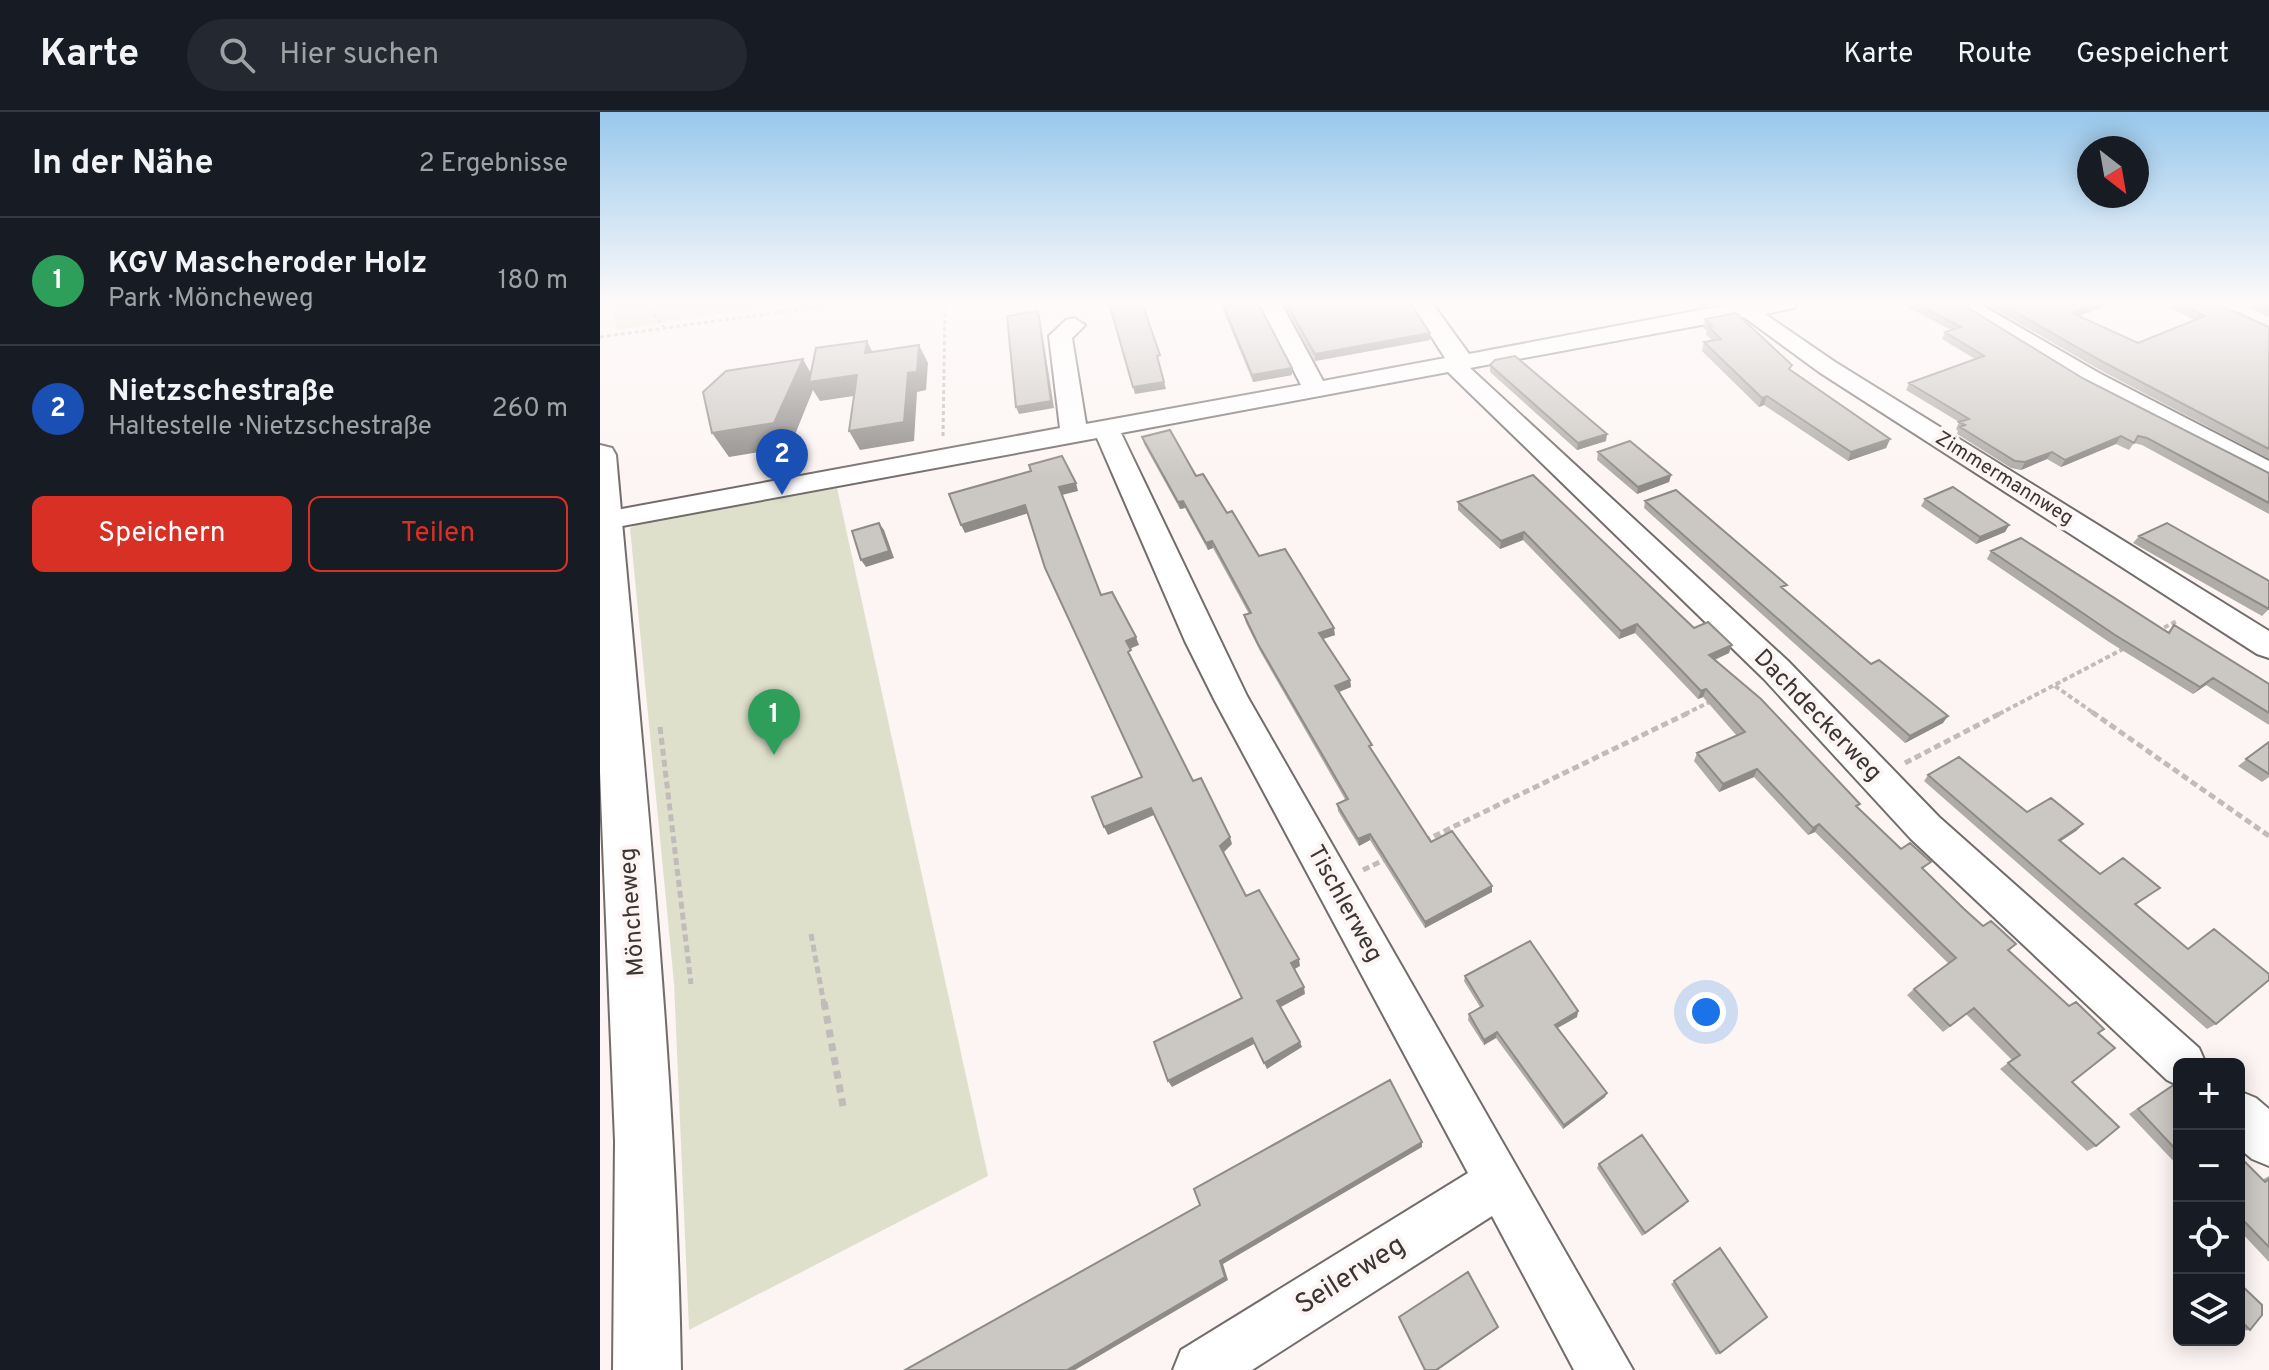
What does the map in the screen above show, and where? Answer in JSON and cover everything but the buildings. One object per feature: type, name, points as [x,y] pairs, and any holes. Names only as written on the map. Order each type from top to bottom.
[{"type":"main road","name":"Möncheweg","points":[[600,455],[646,1132],[647,1370]]},
{"type":"street","name":"Tischlerweg","points":[[1068,362],[1090,430],[1201,641],[1605,1370]]},
{"type":"street","points":[[1301,362],[1315,389]]},
{"type":"street","points":[[606,520],[1467,362]]},
{"type":"street","name":"Zimmermannweg","points":[[1820,362],[2269,646]]},
{"type":"street","points":[[2062,362],[2269,472]]},
{"type":"street","name":"Dachdeckerweg","points":[[1455,364],[1551,460],[1776,670],[1925,828],[2176,1058]]},
{"type":"street","points":[[2245,1120],[2269,1142]]},
{"type":"street","name":"Seilerweg","points":[[1201,1370],[1500,1182]]},
{"type":"path","points":[[943,457],[944,362]]},
{"type":"path","points":[[2151,634],[2206,605]]},
{"type":"path","points":[[1875,778],[2137,642]]},
{"type":"path","points":[[2055,686],[2269,836]]},
{"type":"path","points":[[1419,843],[1719,698]]},
{"type":"path","points":[[659,714],[691,984]]},
{"type":"path","points":[[1333,884],[1390,857]]},
{"type":"path","points":[[811,934],[843,1106]]},
{"type":"green space","points":[[837,488],[988,1176],[689,1330],[674,983],[630,528],[643,521]]},
{"type":"place","name":"Nietzschestraße","points":[[782,495]]},
{"type":"place","name":"KGV Mascheroder Holz","points":[[774,755]]}]
